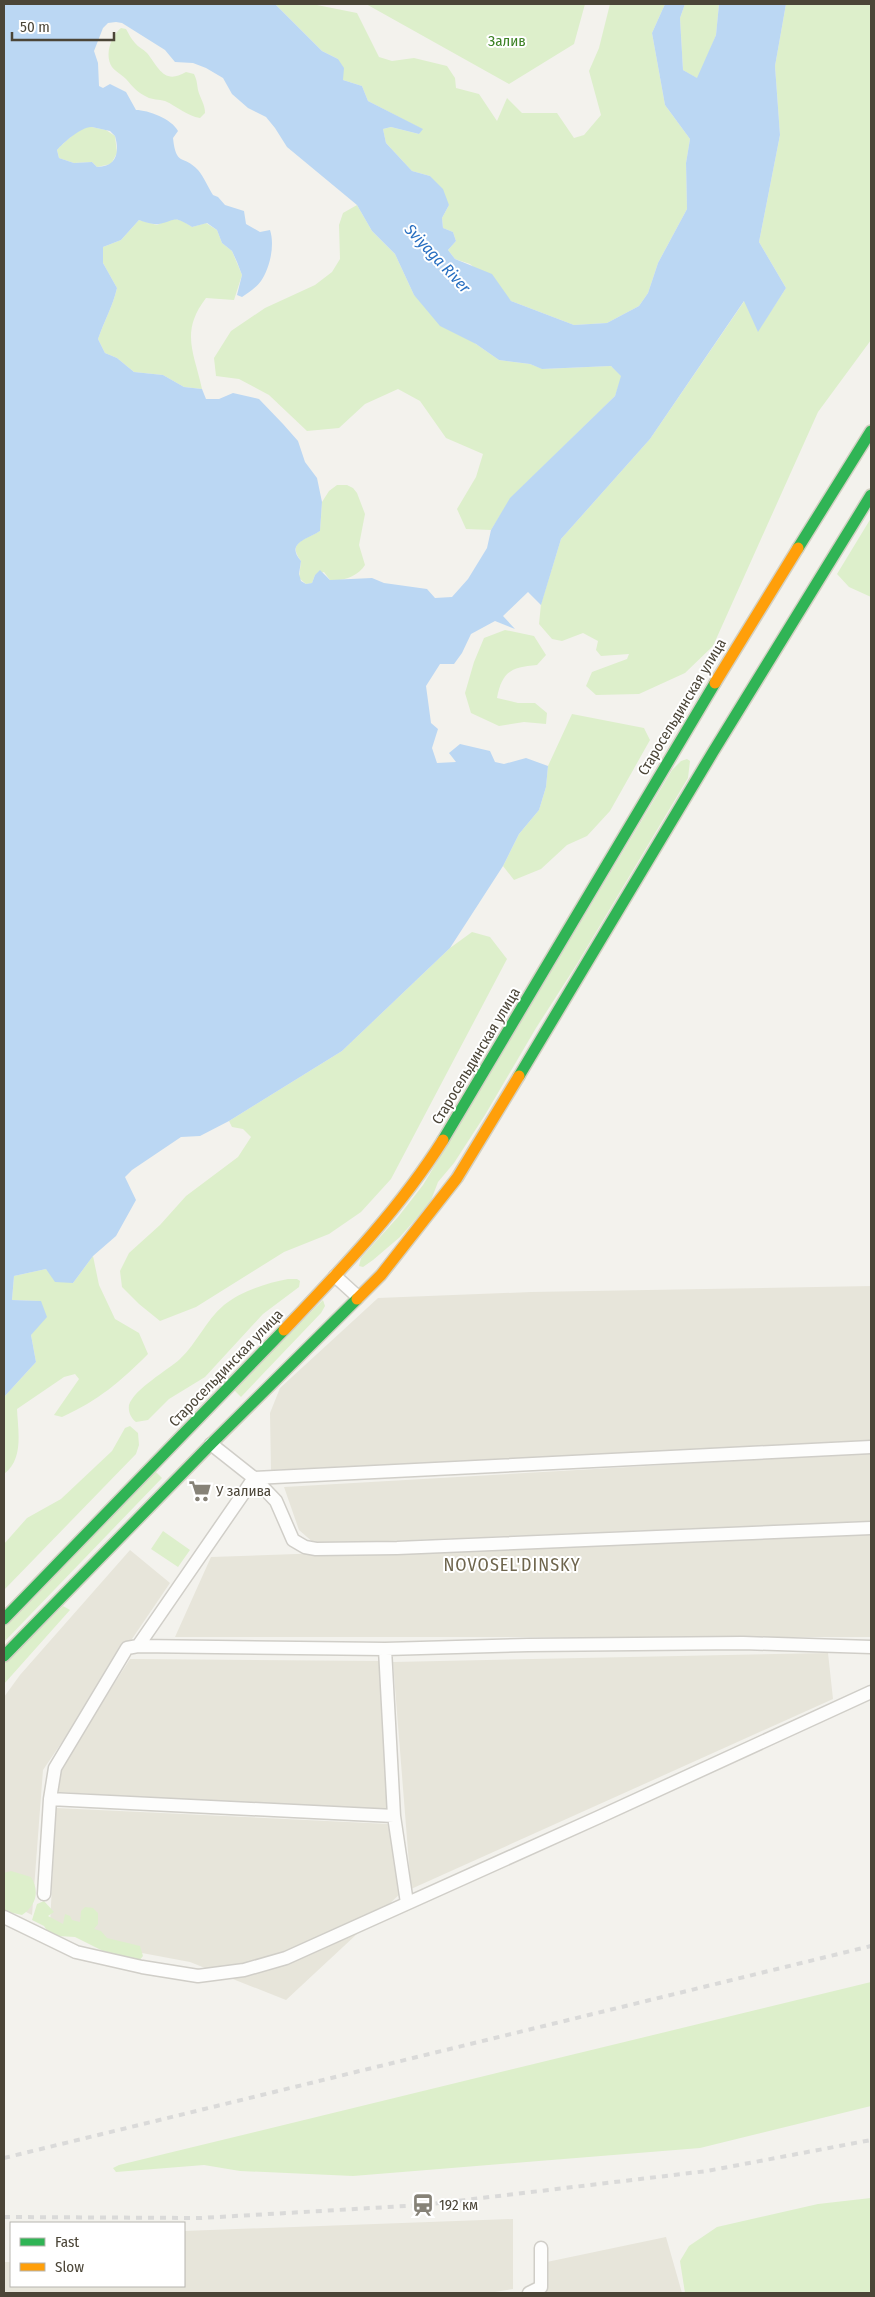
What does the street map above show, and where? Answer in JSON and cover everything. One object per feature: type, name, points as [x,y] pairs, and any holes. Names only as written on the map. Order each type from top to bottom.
[{"type":"main road","name":"Старосельдинская улица","points":[[4,1619],[216,1402],[335,1276],[420,1175],[449,1130],[680,737],[871,431]]},
{"type":"main road","points":[[4,1656],[211,1444],[380,1275],[457,1178],[713,752],[871,495]]},
{"type":"street","points":[[335,1276],[358,1297]]},
{"type":"street","points":[[211,1444],[254,1478],[276,1501],[293,1540],[305,1547],[316,1550],[871,1528]]},
{"type":"street","points":[[254,1478],[871,1447]]},
{"type":"street","points":[[138,1646],[254,1478]]},
{"type":"street","points":[[44,1894],[50,1799],[55,1768],[127,1648],[138,1646],[385,1649],[528,1645],[743,1643],[871,1647]]},
{"type":"street","points":[[385,1649],[394,1816],[407,1904]]},
{"type":"street","points":[[4,1918],[76,1952],[142,1967],[198,1976],[244,1970],[286,1958],[871,1692]]},
{"type":"street","points":[[50,1799],[394,1816]]},
{"type":"street","points":[[529,2293],[540,2288],[541,2248]]},
{"type":"shaded area","points":[[871,1286],[871,1442],[271,1470],[270,1413],[280,1388],[378,1298],[531,1292]]},
{"type":"shaded area","points":[[871,1453],[871,1521],[315,1544],[299,1530],[284,1487]]},
{"type":"shaded area","points":[[871,1534],[871,1637],[175,1637],[211,1557]]},
{"type":"shaded area","points":[[130,1550],[170,1583],[43,1770],[32,1915],[4,1901],[4,1697],[20,1675]]},
{"type":"shaded area","points":[[828,1653],[833,1699],[411,1889],[393,1662]]},
{"type":"shaded area","points":[[130,1659],[380,1661],[388,1811],[59,1792],[60,1768]]},
{"type":"shaded area","points":[[56,1808],[389,1824],[401,1893],[286,2000],[190,1962],[110,1947],[50,1924]]},
{"type":"shaded area","points":[[513,2219],[513,2289],[489,2293],[4,2293],[4,2262],[10,2262],[10,2287],[185,2287],[185,2231]]},
{"type":"shaded area","points":[[666,2237],[682,2293],[547,2293],[542,2263]]},
{"type":"green space","points":[[275,4],[312,4],[357,13],[379,57],[392,61],[414,58],[447,66],[455,78],[456,88],[479,94],[497,121],[507,98],[522,113],[557,113],[574,138],[584,135],[601,115],[589,71],[599,48],[610,4],[665,4],[652,33],[665,105],[690,139],[686,163],[687,209],[658,263],[648,293],[639,306],[607,323],[574,325],[511,301],[470,264],[455,259],[448,250],[456,241],[453,232],[443,228],[442,218],[449,205],[430,176],[412,171],[386,143],[383,129],[391,127],[419,134],[422,129],[368,101],[362,86],[343,80],[338,59],[322,51]]},
{"type":"green space","name":"Залив","points":[[366,4],[585,4],[574,44],[509,84]]},
{"type":"green space","points":[[685,4],[719,4],[716,35],[698,79],[683,70],[680,18]]},
{"type":"green space","points":[[786,4],[871,4],[871,340],[818,412],[713,646],[685,673],[639,694],[596,695],[586,686],[592,672],[627,659],[629,654],[601,656],[596,650],[598,641],[583,633],[562,641],[552,639],[539,624],[541,604],[561,539],[650,439],[745,300],[758,331],[786,288],[759,242],[780,135],[775,66]]},
{"type":"green space","points":[[121,28],[126,29],[138,46],[147,53],[167,76],[178,76],[186,72],[194,74],[205,110],[205,113],[200,118],[165,101],[151,99],[144,95],[112,67],[109,57],[110,46],[117,31]]},
{"type":"green space","points":[[87,126],[106,130],[115,136],[117,153],[111,164],[97,167],[92,162],[74,163],[59,158],[57,150]]},
{"type":"green space","points":[[357,205],[372,231],[395,254],[414,295],[499,360],[530,364],[543,369],[611,366],[622,376],[615,396],[511,498],[491,530],[466,529],[457,509],[476,477],[483,454],[446,438],[420,401],[398,389],[365,404],[339,428],[307,431],[269,395],[239,379],[216,376],[214,358],[231,331],[265,308],[315,285],[332,272],[340,259],[339,225],[343,213]]},
{"type":"green space","points":[[172,218],[183,221],[192,227],[206,223],[217,230],[222,243],[232,251],[242,275],[234,300],[206,298],[193,321],[191,342],[202,389],[184,387],[163,375],[134,372],[117,358],[105,353],[98,339],[117,288],[103,263],[103,247],[121,240],[139,220],[157,225]]},
{"type":"green space","points":[[337,485],[347,485],[353,488],[357,493],[365,514],[359,545],[365,565],[354,575],[345,579],[330,580],[324,572],[315,575],[312,583],[306,584],[299,578],[301,561],[297,555],[297,545],[320,531],[322,502],[329,491]]},
{"type":"green space","points":[[871,518],[871,597],[849,587],[837,574]]},
{"type":"green space","points":[[505,630],[534,636],[546,655],[537,665],[515,669],[505,676],[497,698],[518,703],[535,703],[547,713],[546,724],[524,722],[499,726],[471,713],[465,693],[474,662],[484,638]]},
{"type":"green space","points":[[572,714],[644,728],[650,740],[610,811],[587,836],[567,845],[541,869],[514,880],[503,866],[519,834],[539,810],[546,787],[548,766]]},
{"type":"green space","points":[[687,759],[690,761],[688,778],[485,1115],[454,1163],[438,1182],[430,1203],[400,1237],[373,1260],[363,1267],[359,1266],[361,1258],[398,1217],[423,1185],[672,770],[681,761]]},
{"type":"green space","points":[[472,932],[490,937],[507,959],[391,1179],[361,1212],[329,1234],[284,1252],[196,1307],[160,1321],[139,1304],[122,1287],[120,1271],[129,1253],[160,1225],[186,1196],[238,1157],[251,1137],[243,1129],[232,1127],[229,1121],[342,1051],[450,948]]},
{"type":"green space","points":[[93,1256],[99,1285],[115,1319],[139,1333],[148,1354],[108,1390],[62,1417],[54,1415],[79,1379],[75,1374],[64,1377],[17,1409],[19,1435],[17,1453],[15,1461],[4,1474],[4,1397],[36,1362],[31,1335],[41,1301],[12,1300],[14,1276],[46,1269],[73,1283]]},
{"type":"green space","points":[[288,1279],[300,1281],[299,1287],[263,1314],[205,1377],[169,1399],[148,1420],[136,1422],[134,1420],[129,1410],[132,1399],[144,1386],[180,1359],[224,1305],[255,1288]]},
{"type":"green space","points":[[323,1300],[325,1306],[321,1313],[241,1397],[233,1389]]},
{"type":"green space","points":[[130,1426],[138,1433],[139,1445],[136,1454],[4,1590],[4,1544],[27,1518],[61,1499],[112,1451],[125,1428]]},
{"type":"green space","points":[[154,1470],[162,1478],[4,1642],[4,1624]]},
{"type":"green space","points":[[163,1531],[190,1550],[178,1567],[151,1549]]},
{"type":"green space","points":[[63,1606],[70,1610],[4,1684],[4,1664]]},
{"type":"green space","points":[[11,1871],[31,1877],[34,1882],[35,1898],[31,1907],[22,1915],[4,1911],[4,1873]]},
{"type":"green space","points":[[44,1901],[54,1912],[48,1916],[63,1924],[65,1914],[70,1916],[72,1920],[80,1922],[81,1911],[85,1907],[93,1908],[98,1913],[98,1924],[94,1929],[101,1931],[107,1938],[140,1946],[143,1956],[139,1961],[103,1951],[75,1937],[58,1936],[48,1932],[44,1926],[32,1920],[37,1904]]},
{"type":"green space","points":[[871,1982],[871,2106],[700,2148],[353,2176],[240,2171],[204,2165],[116,2172],[113,2168],[119,2165]]},
{"type":"green space","points":[[871,2198],[871,2293],[685,2293],[680,2261],[689,2246],[717,2227],[818,2204]]},
{"type":"water","name":"Sviyaga River","points":[[4,4],[275,4],[322,51],[338,59],[344,68],[343,80],[362,86],[368,101],[423,129],[419,134],[391,127],[383,129],[386,143],[412,171],[430,176],[443,189],[449,205],[442,218],[443,228],[453,232],[456,241],[448,250],[455,259],[492,274],[511,301],[574,325],[607,323],[639,306],[648,293],[658,263],[687,209],[686,163],[690,139],[665,105],[652,33],[665,4],[685,4],[680,18],[683,70],[697,78],[716,35],[719,4],[786,4],[775,66],[780,135],[759,242],[786,288],[758,332],[744,301],[650,439],[561,539],[541,605],[528,592],[503,616],[515,629],[495,621],[471,634],[462,653],[454,664],[440,664],[426,686],[431,723],[438,729],[432,748],[437,763],[456,762],[449,753],[460,744],[490,751],[495,762],[504,764],[526,758],[548,766],[546,787],[539,810],[519,834],[503,866],[450,948],[342,1051],[229,1121],[200,1136],[181,1137],[132,1170],[125,1177],[136,1200],[116,1236],[93,1256],[73,1283],[55,1282],[46,1269],[14,1276],[12,1300],[41,1301],[47,1317],[31,1335],[36,1362],[4,1397]],"holes":[[[108,23],[122,23],[165,50],[175,62],[193,63],[223,78],[232,94],[248,108],[266,117],[287,147],[357,205],[372,231],[395,254],[414,295],[440,326],[476,344],[499,360],[530,364],[542,369],[611,366],[621,376],[615,396],[510,498],[491,530],[487,548],[468,579],[452,597],[435,598],[427,589],[384,583],[372,578],[330,580],[320,570],[315,575],[312,583],[306,584],[301,581],[299,574],[301,561],[297,555],[297,546],[304,539],[320,531],[322,502],[317,478],[305,462],[298,441],[259,399],[233,393],[219,399],[206,399],[202,389],[184,387],[163,375],[134,372],[117,358],[105,353],[98,339],[117,288],[103,263],[103,247],[121,240],[139,220],[157,224],[178,220],[192,227],[207,223],[217,230],[222,243],[232,251],[242,275],[237,295],[242,297],[252,290],[264,276],[271,256],[272,242],[270,230],[260,232],[246,224],[244,211],[225,205],[218,197],[213,195],[198,170],[178,157],[173,138],[178,131],[171,123],[153,113],[136,110],[126,92],[110,84],[103,88],[99,86],[98,63],[94,51],[103,28]],[[92,127],[110,131],[115,136],[117,153],[109,165],[97,167],[92,162],[74,163],[59,158],[57,150],[64,143],[83,129]]]},
{"type":"railway","points":[[4,2158],[871,1946]]},
{"type":"railway","points":[[4,2217],[201,2218],[423,2205],[707,2171],[871,2140]]},
{"type":"traffic: fast","points":[[798,548],[871,431]]},
{"type":"traffic: fast","points":[[519,1076],[713,752],[871,495]]},
{"type":"traffic: fast","points":[[443,1140],[715,683]]},
{"type":"traffic: fast","points":[[4,1656],[211,1444],[357,1299]]},
{"type":"traffic: fast","points":[[4,1619],[284,1330]]},
{"type":"traffic: slow","points":[[715,683],[798,548]]},
{"type":"traffic: slow","points":[[357,1299],[381,1275],[457,1178],[519,1076]]},
{"type":"traffic: slow","points":[[284,1330],[368,1239],[426,1166],[443,1140]]},
{"type":"place","name":"У залива","points":[[200,1491]]},
{"type":"place","name":"192 км","points":[[423,2205]]},
{"type":"district","name":"NOVOSEL'DINSKY","points":[[512,1565]]}]
